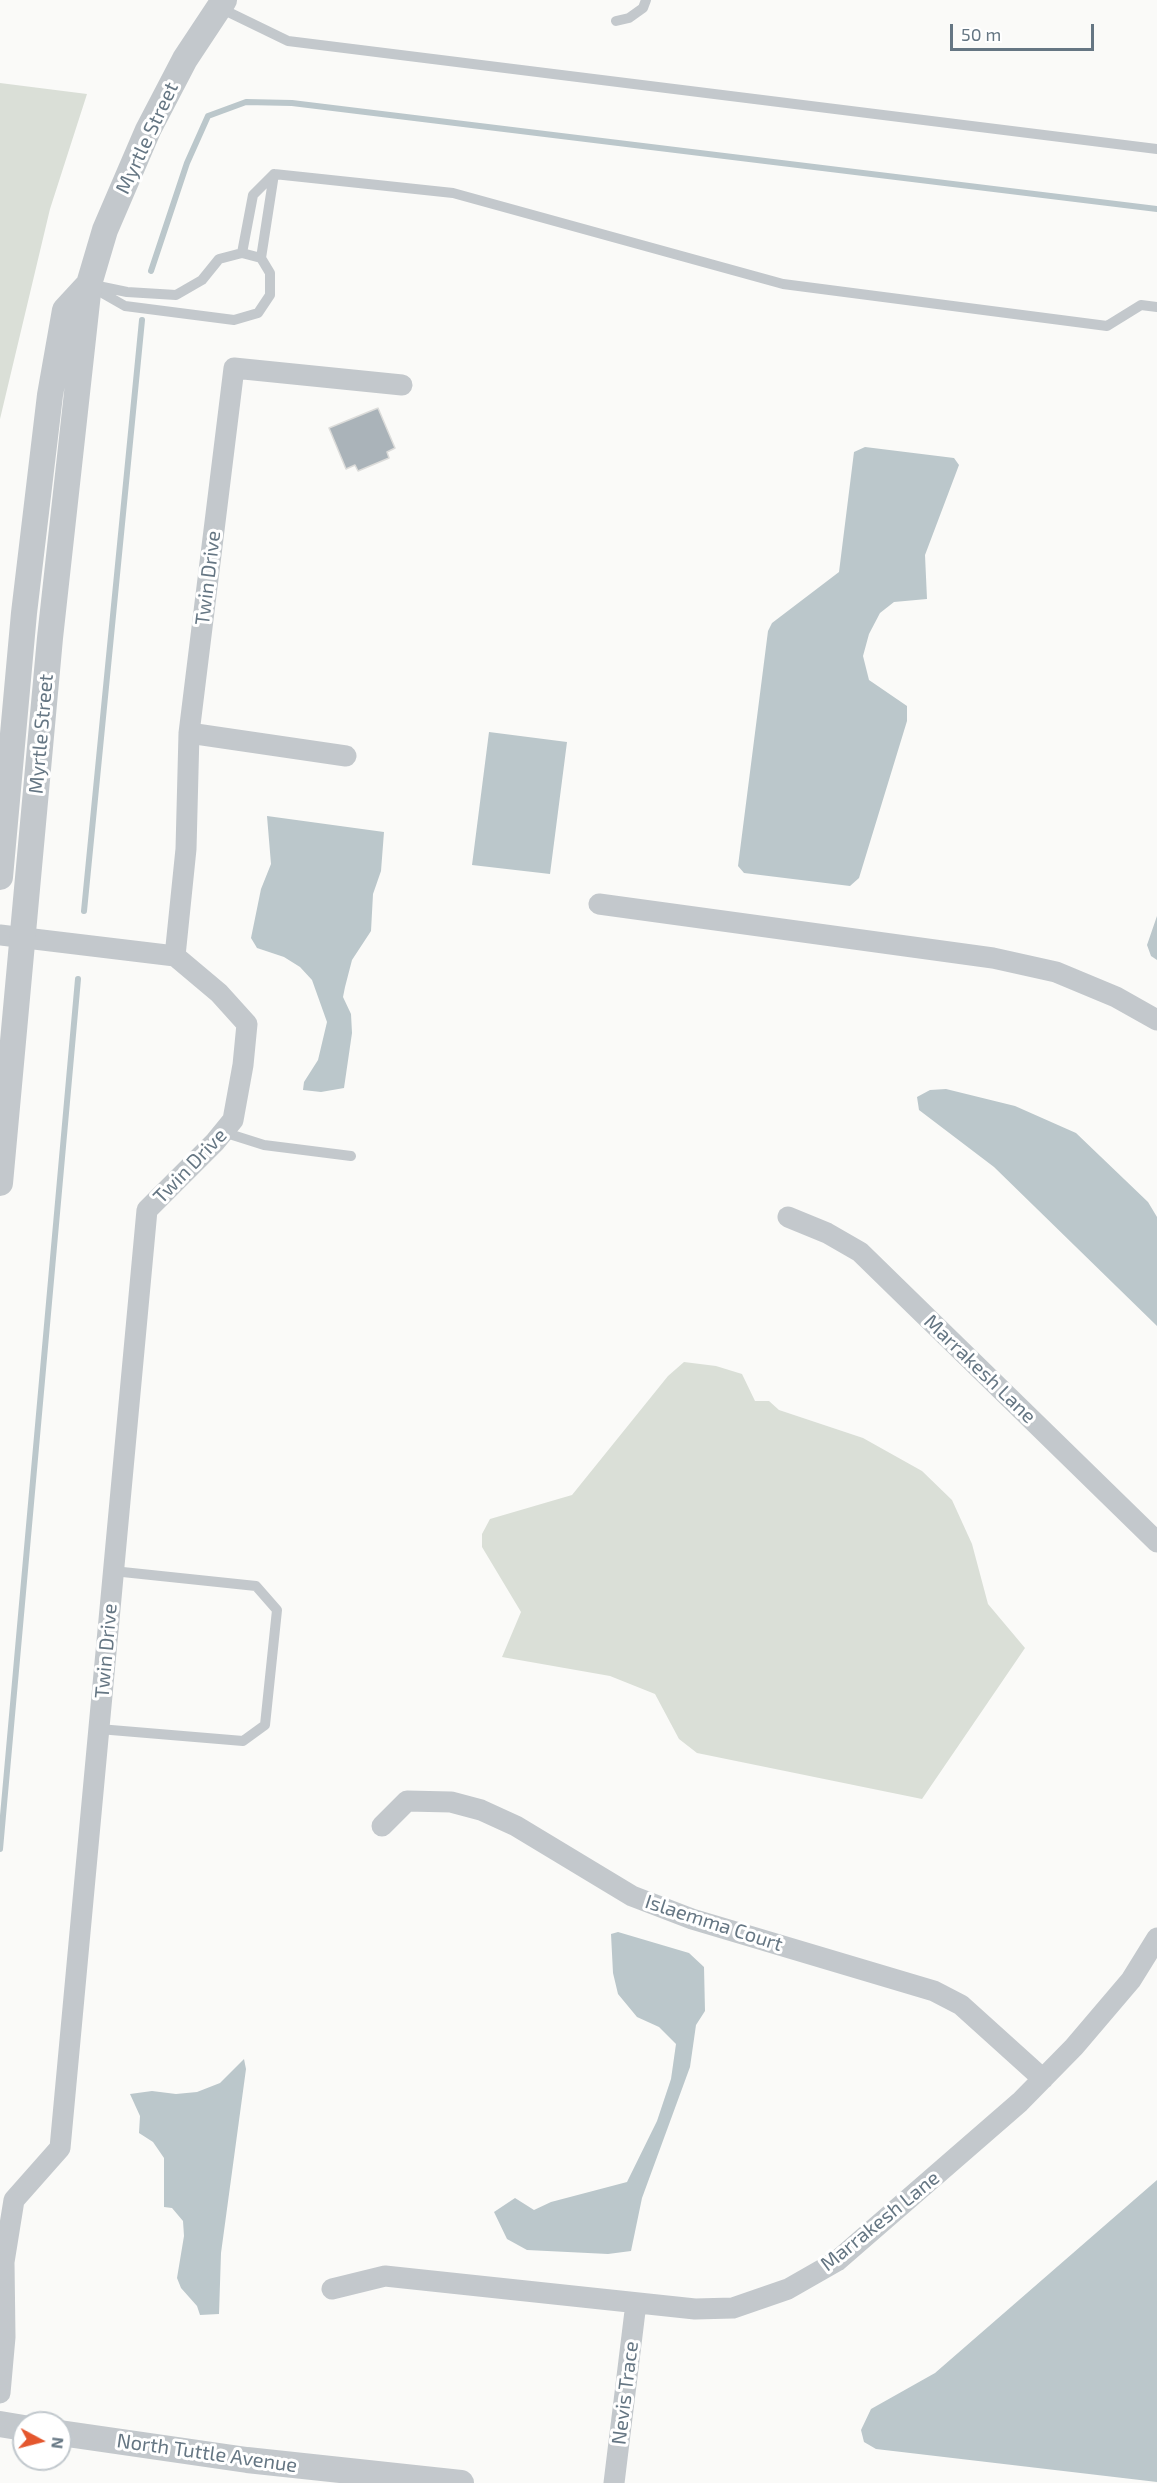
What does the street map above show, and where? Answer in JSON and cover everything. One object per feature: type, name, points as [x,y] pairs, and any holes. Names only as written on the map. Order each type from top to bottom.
[{"type":"street","name":"Myrtle Street","points":[[0,1183],[12,936],[50,638],[89,285],[105,230],[148,130],[185,60],[222,4]]},
{"type":"street","name":"Myrtle Street","points":[[0,877],[24,613],[50,395],[64,310],[89,285]]},
{"type":"street","name":"Twin Drive","points":[[0,2393],[5,2337],[4,2262],[14,2200],[60,2148],[147,1210],[233,1120],[247,1024],[219,993],[175,956],[186,849],[189,733],[234,368],[402,385]]},
{"type":"street","points":[[189,733],[346,756]]},
{"type":"street","points":[[599,904],[993,958],[1056,972],[1116,997],[1157,1020]]},
{"type":"street","points":[[12,936],[175,956]]},
{"type":"street","name":"Marrakesh Lane","points":[[788,1217],[827,1233],[860,1252],[1157,1542]]},
{"type":"street","name":"Islaemma Court","points":[[382,1826],[406,1801],[451,1802],[481,1810],[516,1826],[632,1896],[692,1919],[934,1991],[961,2005],[1043,2079]]},
{"type":"street","name":"Marrakesh Lane","points":[[332,2289],[385,2276],[695,2309],[733,2308],[788,2289],[837,2261],[994,2125],[1043,2079],[1131,1980],[1157,1938]]},
{"type":"street","name":"Nevis Trace","points":[[614,2483],[636,2303]]},
{"type":"street","name":"North Tuttle Avenue","points":[[72,2435],[247,2460],[461,2483]]},
{"type":"lane","points":[[616,21],[629,18],[643,8],[646,0]]},
{"type":"lane","points":[[222,4],[288,41],[1157,149]]},
{"type":"lane","points":[[242,253],[253,195],[274,174]]},
{"type":"lane","points":[[89,285],[125,306],[234,320],[258,313],[270,296],[270,273],[261,258],[274,174]]},
{"type":"lane","points":[[274,174],[453,193],[783,284],[1107,326],[1141,305],[1157,307]]},
{"type":"lane","points":[[89,285],[127,292],[176,295],[202,280],[219,259],[242,253],[261,258]]},
{"type":"lane","points":[[223,1132],[264,1145],[351,1156]]},
{"type":"lane","points":[[99,1729],[243,1741],[265,1725],[277,1610],[256,1586],[113,1571]]},
{"type":"shaded area","points":[[0,83],[87,94],[50,209],[0,419]]},
{"type":"shaded area","points":[[865,447],[954,458],[959,465],[925,555],[927,599],[894,602],[880,613],[869,634],[863,656],[869,680],[907,706],[907,721],[859,878],[850,886],[744,873],[738,866],[768,631],[772,623],[839,572],[854,452]]},
{"type":"shaded area","points":[[489,732],[567,742],[550,874],[472,865]]},
{"type":"shaded area","points":[[267,816],[384,832],[381,871],[373,894],[371,931],[352,960],[343,997],[351,1014],[352,1033],[344,1088],[321,1092],[303,1090],[304,1082],[318,1060],[327,1022],[312,980],[300,967],[284,957],[257,948],[251,938],[261,889],[271,864]]},
{"type":"shaded area","points":[[1157,916],[1157,960],[1151,956],[1147,945]]},
{"type":"shaded area","points":[[946,1089],[1015,1106],[1076,1133],[1148,1202],[1157,1217],[1157,1326],[994,1167],[919,1110],[917,1097],[930,1090]]},
{"type":"shaded area","points":[[684,1362],[716,1366],[742,1374],[755,1401],[769,1401],[779,1410],[863,1438],[922,1471],[952,1500],[972,1544],[988,1604],[1025,1648],[922,1799],[697,1753],[679,1739],[655,1694],[610,1676],[502,1657],[521,1612],[482,1547],[482,1534],[490,1519],[572,1495],[668,1376]]},
{"type":"shaded area","points":[[618,1932],[689,1953],[704,1967],[705,2011],[696,2025],[690,2067],[642,2198],[631,2251],[608,2254],[527,2250],[507,2239],[494,2212],[515,2198],[534,2210],[551,2202],[627,2182],[657,2121],[671,2079],[676,2044],[659,2027],[637,2017],[618,1994],[613,1973],[611,1934]]},
{"type":"shaded area","points":[[244,2059],[246,2069],[221,2253],[219,2314],[200,2315],[197,2306],[181,2288],[177,2278],[184,2236],[183,2221],[172,2208],[164,2207],[164,2158],[153,2142],[139,2133],[140,2116],[130,2094],[152,2091],[176,2094],[197,2092],[220,2083]]},
{"type":"shaded area","points":[[1157,2180],[1157,2482],[876,2449],[864,2442],[861,2430],[871,2409],[935,2373]]},
{"type":"building","points":[[378,408],[395,448],[387,452],[389,458],[358,471],[355,465],[346,469],[329,428]]},
{"type":"waterway","points":[[151,271],[187,163],[208,116],[246,102],[292,103],[1157,209]]},
{"type":"waterway","points":[[84,911],[142,320]]},
{"type":"waterway","points":[[0,1849],[78,979]]}]
